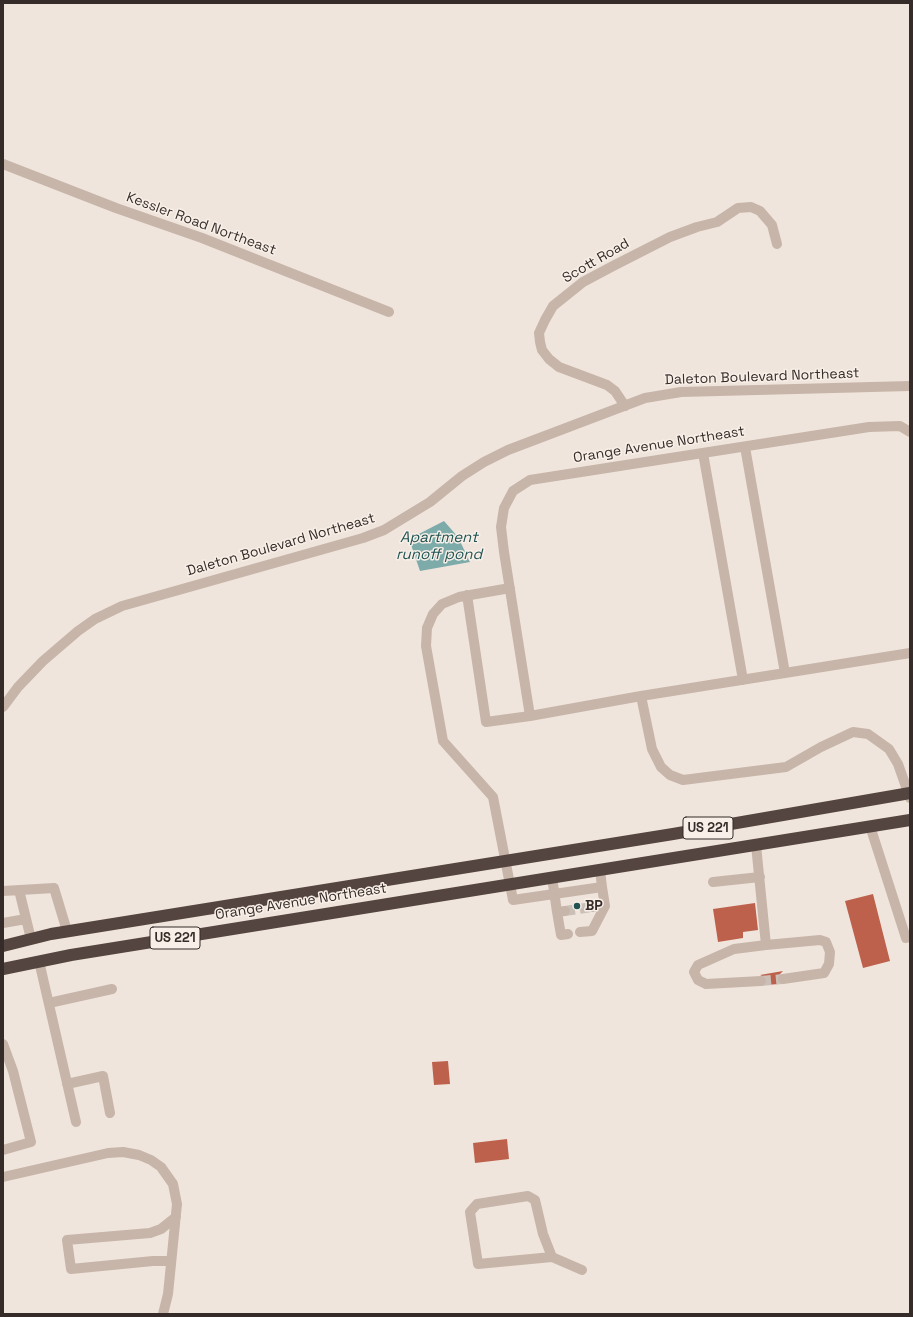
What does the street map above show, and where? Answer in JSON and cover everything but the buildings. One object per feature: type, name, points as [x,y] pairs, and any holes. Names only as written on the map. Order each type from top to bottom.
[{"type":"highway","name":"Orange Avenue Northeast","points":[[3,946],[67,932],[910,795]]},
{"type":"highway","name":"Orange Avenue Northeast","points":[[3,969],[39,961],[910,820]]},
{"type":"street","name":"Kessler Road Northeast","points":[[3,164],[116,208],[202,238],[389,312]]},
{"type":"street","name":"Scott Road","points":[[625,406],[615,391],[607,385],[559,367],[549,359],[541,346],[540,333],[553,306],[582,282],[670,237],[697,227],[718,222],[738,208],[751,206],[760,211],[772,225],[777,244]]},
{"type":"street","name":"Daleton Boulevard Northeast","points":[[3,707],[18,687],[43,661],[78,631],[95,619],[122,606],[364,538],[384,530],[430,502],[462,476],[484,462],[508,450],[644,398],[681,392],[910,386]]},
{"type":"street","name":"Orange Avenue Northeast","points":[[530,716],[501,527],[504,508],[513,491],[530,480],[869,428],[900,426],[910,432]]},
{"type":"street","points":[[745,447],[785,673]]},
{"type":"street","points":[[703,453],[743,680]]},
{"type":"street","points":[[510,588],[467,595],[442,604],[433,614],[427,628],[426,646],[443,741],[493,797],[513,900],[602,887]]},
{"type":"street","points":[[467,595],[486,722],[910,653]]},
{"type":"street","name":"Orange Avenue Northeast","points":[[641,696],[652,749],[661,767],[670,775],[683,780],[786,767],[821,747],[853,732],[868,734],[889,748],[898,764],[910,795]]},
{"type":"street","points":[[870,826],[906,938],[910,937]]},
{"type":"street","points":[[756,845],[766,945]]},
{"type":"street","points":[[580,932],[592,931],[605,906],[600,870]]},
{"type":"street","points":[[552,877],[554,894],[561,911],[561,935],[568,934]]},
{"type":"street","points":[[713,882],[760,877]]},
{"type":"street","points":[[3,891],[54,888],[67,932]]},
{"type":"street","points":[[19,890],[30,939]]},
{"type":"street","points":[[592,907],[605,906]]},
{"type":"street","points":[[3,923],[26,919]]},
{"type":"street","points":[[761,981],[706,984],[698,980],[694,972],[698,965],[734,949],[820,940],[826,942],[830,952],[830,964],[824,973],[784,979]]},
{"type":"street","points":[[39,961],[76,1122]]},
{"type":"street","points":[[49,1003],[112,990]]},
{"type":"street","points":[[3,1044],[13,1071],[31,1142],[3,1150]]},
{"type":"street","points":[[3,1074],[13,1071]]},
{"type":"street","points":[[67,1084],[103,1076],[110,1113]]},
{"type":"street","points":[[3,1177],[108,1153],[123,1152],[139,1155],[151,1160],[161,1167],[173,1184],[176,1195],[176,1217],[168,1294],[163,1314]]},
{"type":"street","points":[[552,1258],[543,1234],[535,1200],[528,1196],[477,1204],[470,1212],[478,1264],[552,1258],[582,1270]]},
{"type":"street","points":[[171,1261],[152,1261],[71,1269],[68,1240],[150,1233],[162,1229],[176,1217]]},
{"type":"water","name":"Apartment runoff pond","points":[[444,521],[458,537],[470,562],[420,571],[409,539]]},
{"type":"tunnel","points":[[565,911],[592,907]]},
{"type":"tunnel","points":[[761,981],[783,979]]},
{"type":"place","name":"BP","points":[[577,906]]}]
